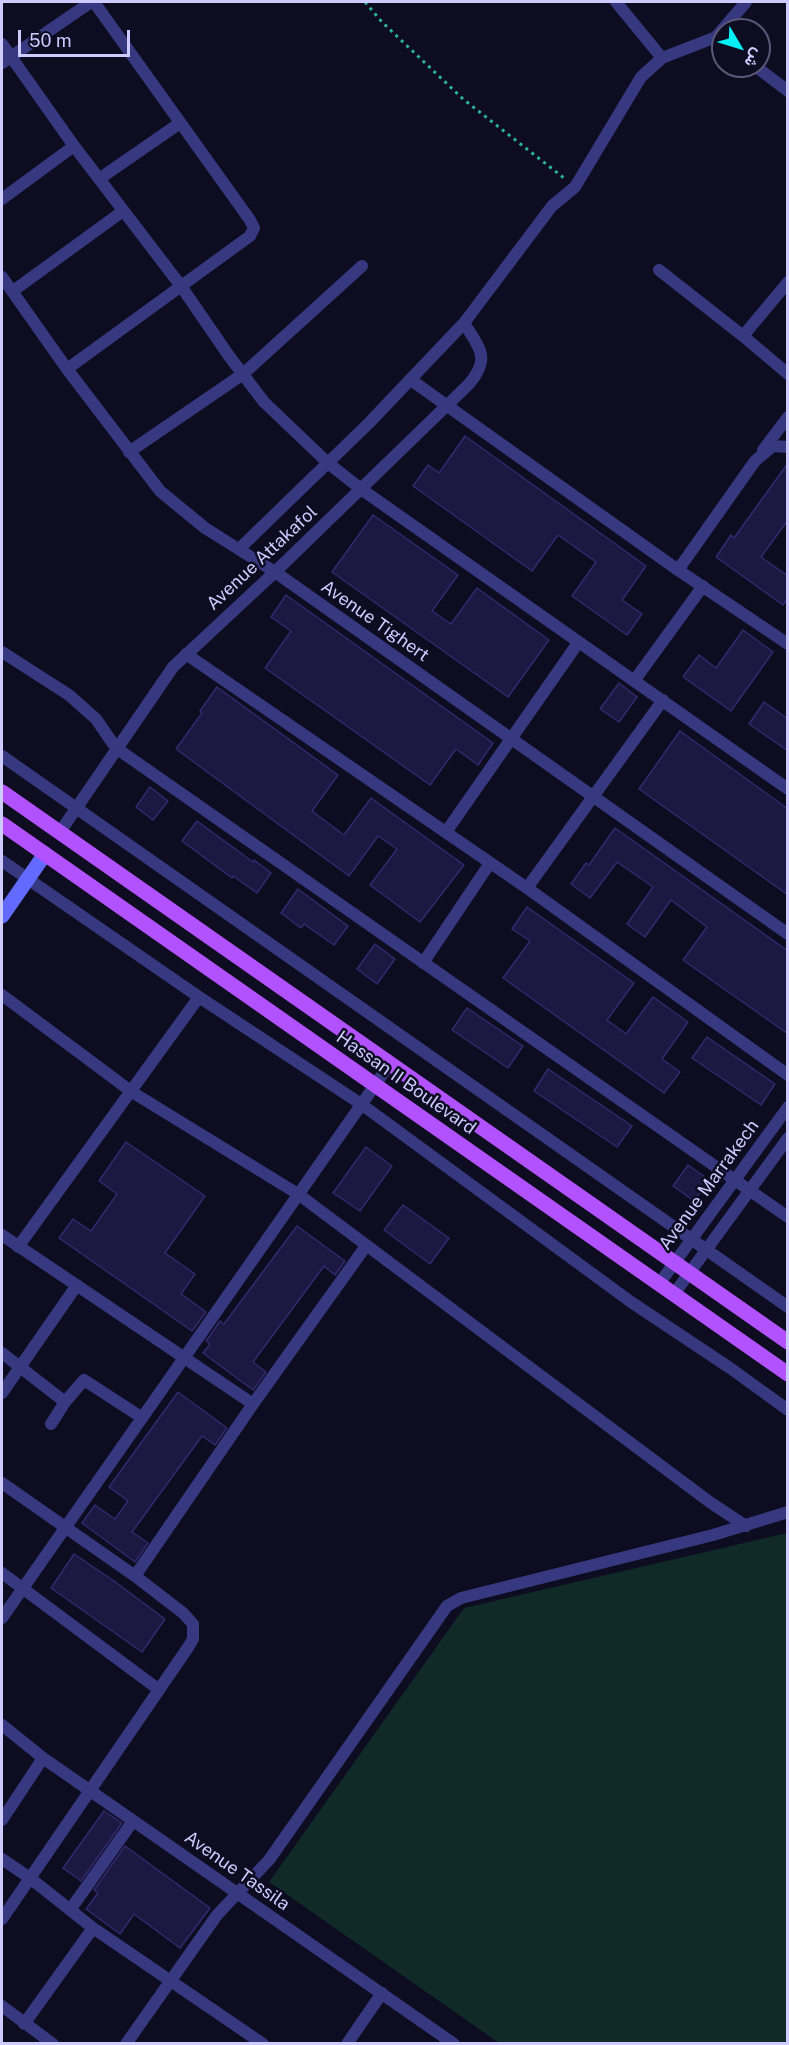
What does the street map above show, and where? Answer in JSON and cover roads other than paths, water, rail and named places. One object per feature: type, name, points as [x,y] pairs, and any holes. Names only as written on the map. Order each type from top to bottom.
[{"type":"main road","name":"Hassan II Boulevard","points":[[2,792],[389,1065],[788,1342]]},
{"type":"main road","name":"Hassan II Boulevard","points":[[2,824],[788,1374]]},
{"type":"main road","points":[[45,854],[60,832]]},
{"type":"street","points":[[6,60],[92,2],[254,228],[250,236],[67,369]]},
{"type":"street","points":[[616,2],[662,58]]},
{"type":"street","points":[[735,18],[746,2]]},
{"type":"street","points":[[239,549],[411,380],[464,323],[552,206],[575,187],[641,77],[662,58],[711,43]]},
{"type":"street","points":[[2,45],[6,60],[181,286],[264,402],[328,463],[361,489],[788,789]]},
{"type":"street","points":[[771,78],[788,91]]},
{"type":"street","points":[[99,179],[180,123]]},
{"type":"street","points":[[2,199],[74,146]]},
{"type":"street","points":[[12,291],[123,211]]},
{"type":"street","points":[[129,452],[243,374],[362,266]]},
{"type":"street","points":[[659,270],[788,374]]},
{"type":"street","name":"Avenue Tighert","points":[[2,276],[67,369],[160,491],[205,528],[275,572],[788,934]]},
{"type":"street","points":[[743,336],[788,282]]},
{"type":"street","name":"Avenue Attakafol","points":[[60,832],[173,667],[470,384],[479,372],[483,361],[478,345],[464,323]]},
{"type":"street","points":[[411,380],[678,570],[788,644]]},
{"type":"street","points":[[678,570],[788,417]]},
{"type":"street","points":[[755,461],[773,446],[788,447]]},
{"type":"street","points":[[634,681],[702,586]]},
{"type":"street","points":[[446,832],[578,642]]},
{"type":"street","points":[[2,651],[69,695],[96,719],[116,748],[788,1217]]},
{"type":"street","points":[[186,654],[527,888],[788,1075]]},
{"type":"street","points":[[527,888],[663,700]]},
{"type":"street","points":[[2,756],[788,1307]]},
{"type":"street","points":[[2,916],[45,854]]},
{"type":"street","points":[[2,861],[199,997],[361,1104],[631,1302],[788,1410]]},
{"type":"street","points":[[423,963],[490,863]]},
{"type":"street","points":[[2,995],[132,1092],[298,1194],[711,1503],[746,1526]]},
{"type":"street","points":[[18,1247],[199,997]]},
{"type":"street","points":[[2,1618],[389,1065]]},
{"type":"street","name":"Avenue Marrakech","points":[[659,1284],[788,1107]]},
{"type":"street","name":"Avenue Marrakech","points":[[674,1294],[788,1138]]},
{"type":"street","points":[[2,1235],[253,1404]]},
{"type":"street","points":[[135,1576],[253,1404],[366,1246]]},
{"type":"street","points":[[2,1393],[77,1285]]},
{"type":"street","points":[[2,1353],[65,1402]]},
{"type":"street","points":[[51,1424],[65,1402],[81,1382],[86,1380],[141,1417]]},
{"type":"street","points":[[2,1483],[135,1576],[183,1613],[193,1624],[193,1639],[2,1919]]},
{"type":"street","points":[[126,2043],[217,1915],[269,1860],[442,1610],[461,1598],[665,1548],[788,1512]]},
{"type":"street","points":[[2,1573],[158,1689]]},
{"type":"street","name":"Avenue Tassila","points":[[2,1725],[89,1791],[454,2043]]},
{"type":"street","points":[[2,1820],[43,1758]]},
{"type":"street","points":[[70,1910],[133,1821]]},
{"type":"street","points":[[2,1859],[93,1928],[263,2043]]},
{"type":"street","points":[[24,2024],[93,1928]]},
{"type":"street","points":[[348,2043],[382,1993]]},
{"type":"street","points":[[2,2006],[53,2043]]}]
